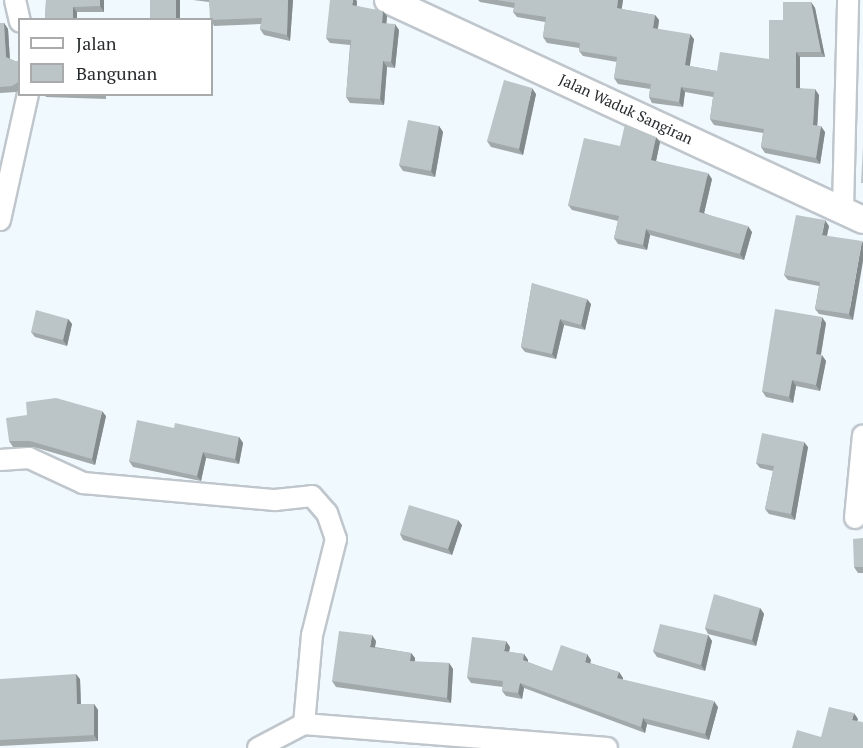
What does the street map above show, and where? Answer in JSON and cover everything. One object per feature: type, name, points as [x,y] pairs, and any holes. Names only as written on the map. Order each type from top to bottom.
[{"type":"street","points":[[15,0],[19,18]]},
{"type":"street","name":"Jalan Waduk Sangiran","points":[[388,0],[853,215]]},
{"type":"street","points":[[848,0],[853,215]]},
{"type":"street","points":[[0,220],[28,96]]},
{"type":"street","points":[[855,518],[863,435]]},
{"type":"street","points":[[0,460],[30,458],[84,483],[275,500],[312,496],[327,513],[336,539],[312,635],[304,724]]},
{"type":"street","points":[[258,748],[304,724],[554,746],[607,748]]},
{"type":"building","points":[[46,0],[100,0],[100,6],[73,7],[73,18],[45,18]]},
{"type":"building","points":[[150,0],[176,0],[176,18],[150,18]]},
{"type":"building","points":[[209,0],[288,0],[287,35],[260,29],[262,18],[213,20],[210,18]]},
{"type":"building","points":[[330,0],[353,0],[352,5],[383,11],[382,23],[395,24],[391,62],[383,61],[380,99],[346,97],[351,40],[326,38]]},
{"type":"building","points":[[497,0],[618,0],[617,8],[655,15],[653,28],[690,34],[685,65],[717,71],[720,52],[769,59],[769,20],[783,20],[783,2],[811,2],[821,52],[796,52],[796,88],[815,89],[813,125],[821,126],[816,158],[761,147],[764,129],[710,119],[714,92],[681,87],[679,102],[649,97],[651,84],[614,78],[617,57],[579,51],[580,43],[543,37],[546,17],[513,12],[515,3]]},
{"type":"building","points":[[0,23],[4,23],[6,57],[18,61],[18,82],[12,86],[0,87]]},
{"type":"building","points":[[504,80],[532,88],[519,149],[487,141]]},
{"type":"building","points":[[408,120],[439,126],[431,171],[399,165]]},
{"type":"building","points":[[625,124],[656,137],[651,160],[708,173],[699,212],[748,226],[740,254],[646,229],[643,245],[614,238],[619,216],[568,205],[584,138],[620,146]]},
{"type":"building","points":[[863,147],[863,183],[861,183]]},
{"type":"building","points":[[796,215],[825,220],[822,235],[862,241],[849,314],[815,309],[820,282],[784,275]]},
{"type":"building","points":[[532,283],[587,299],[581,325],[560,319],[552,354],[521,347]]},
{"type":"building","points":[[775,309],[822,317],[816,354],[822,355],[816,385],[792,380],[789,397],[762,391]]},
{"type":"building","points":[[36,310],[68,319],[63,340],[31,332]]},
{"type":"building","points":[[56,398],[102,411],[92,459],[30,441],[9,441],[6,418],[27,415],[26,402]]},
{"type":"building","points":[[137,420],[174,428],[175,423],[239,437],[235,459],[203,452],[197,476],[129,461]]},
{"type":"building","points":[[762,433],[804,442],[791,514],[765,509],[774,466],[756,463]]},
{"type":"building","points":[[409,505],[458,520],[448,549],[400,534]]},
{"type":"building","points":[[863,538],[863,567],[854,567],[853,539]]},
{"type":"building","points":[[714,594],[760,608],[752,640],[705,628]]},
{"type":"building","points":[[660,624],[708,635],[701,665],[653,651]]},
{"type":"building","points":[[339,631],[372,635],[370,647],[411,653],[410,661],[449,663],[447,698],[332,681]]},
{"type":"building","points":[[472,637],[506,641],[504,651],[524,654],[523,660],[552,671],[561,645],[587,654],[585,662],[619,672],[617,678],[714,701],[705,734],[643,718],[641,727],[520,683],[518,693],[502,691],[503,681],[467,677]]},
{"type":"building","points":[[76,674],[77,704],[94,704],[94,735],[0,740],[0,679]]},
{"type":"building","points":[[829,707],[854,713],[852,720],[863,722],[863,748],[792,748],[797,730],[821,737]]}]
